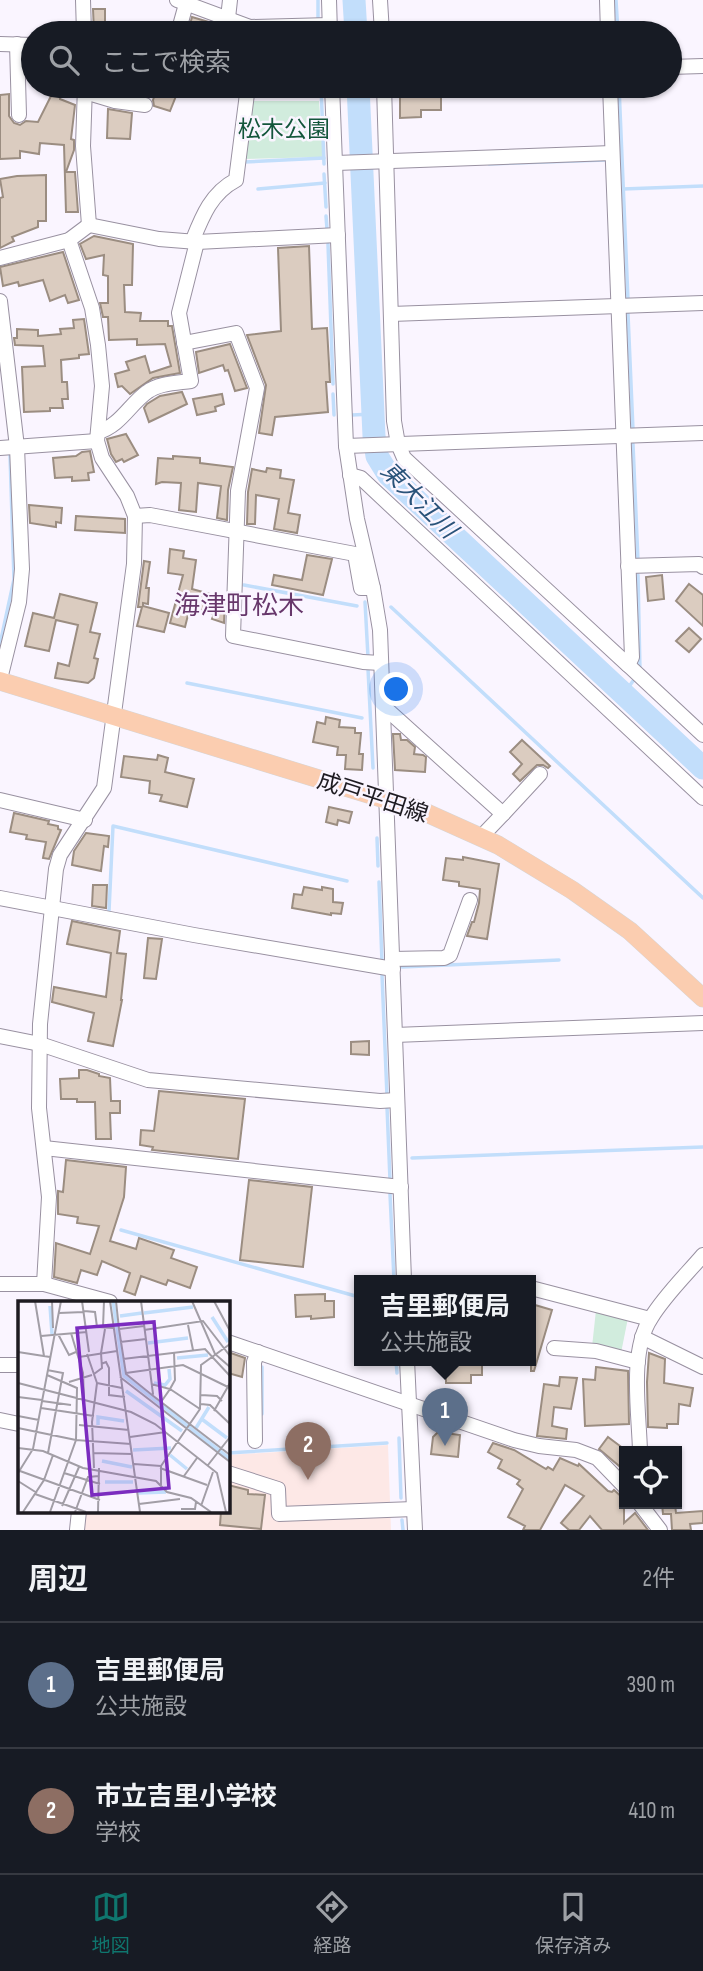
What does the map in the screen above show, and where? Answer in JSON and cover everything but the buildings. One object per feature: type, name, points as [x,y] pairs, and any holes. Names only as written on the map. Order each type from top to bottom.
[{"type":"main road","name":"成戸平田線","points":[[0,680],[421,810],[481,837],[534,865],[630,931],[703,998]]},
{"type":"street","points":[[83,0],[84,21]]},
{"type":"street","points":[[228,18],[230,0]]},
{"type":"street","points":[[328,0],[329,21]]},
{"type":"street","points":[[380,0],[381,21]]},
{"type":"street","points":[[607,0],[608,21]]},
{"type":"street","points":[[179,21],[181,2],[234,21]]},
{"type":"street","points":[[0,44],[21,44]]},
{"type":"street","points":[[17,44],[19,115]]},
{"type":"street","points":[[682,67],[703,66]]},
{"type":"street","points":[[85,98],[83,145],[89,225]]},
{"type":"street","points":[[108,98],[145,104]]},
{"type":"street","points":[[0,448],[98,436],[145,393],[156,387],[191,381],[179,313],[194,242],[203,216],[217,192],[236,180],[246,98]]},
{"type":"street","points":[[333,98],[340,163],[338,235],[350,446],[349,475],[373,588],[382,663],[404,1275]]},
{"type":"street","points":[[384,98],[396,444],[404,458],[703,735]]},
{"type":"street","points":[[610,98],[632,657],[628,665]]},
{"type":"street","points":[[340,163],[612,153]]},
{"type":"street","points":[[0,258],[69,240],[89,225],[159,239],[194,242],[338,235]]},
{"type":"street","points":[[44,1284],[49,1198],[39,1108],[40,1044],[52,906],[60,855],[104,788],[134,564],[135,516],[127,496],[102,458],[98,436],[102,386],[98,345],[92,308],[69,240]]},
{"type":"street","points":[[0,301],[17,447],[22,569],[19,602],[0,680]]},
{"type":"street","points":[[391,314],[703,303]]},
{"type":"street","points":[[184,343],[236,333],[257,388],[238,491],[233,636],[363,662],[382,663]]},
{"type":"street","points":[[350,446],[703,433]]},
{"type":"street","points":[[349,475],[361,478],[703,798]]},
{"type":"street","points":[[135,516],[150,515],[355,554],[361,588],[373,588]]},
{"type":"street","points":[[628,566],[699,564],[703,567]]},
{"type":"street","points":[[383,706],[503,814]]},
{"type":"street","points":[[481,837],[540,774]]},
{"type":"street","points":[[0,800],[85,820]]},
{"type":"street","points":[[0,898],[194,935],[393,964],[450,955],[470,900]]},
{"type":"street","points":[[395,1035],[703,1023]]},
{"type":"street","points":[[0,1036],[40,1044],[148,1080],[380,1101],[397,1100]]},
{"type":"street","points":[[44,1148],[401,1187]]},
{"type":"street","points":[[640,1446],[638,1362],[642,1337],[650,1319],[703,1255]]},
{"type":"street","points":[[0,1284],[44,1284],[86,1299]]},
{"type":"street","points":[[536,1289],[650,1319]]},
{"type":"street","points":[[642,1337],[703,1367]]},
{"type":"street","points":[[229,1342],[514,1440],[576,1450],[597,1458],[619,1481]]},
{"type":"street","points":[[554,1348],[596,1352],[638,1362]]},
{"type":"street","points":[[255,1441],[254,1362],[258,1352]]},
{"type":"street","points":[[0,1365],[18,1365]]},
{"type":"street","points":[[407,1366],[415,1530]]},
{"type":"street","points":[[0,1420],[18,1424]]},
{"type":"street","points":[[229,1473],[278,1489],[279,1514],[414,1508]]},
{"type":"street","points":[[644,1509],[660,1530]]},
{"type":"street","points":[[77,1530],[79,1512]]},
{"type":"shaded area","points":[[388,1445],[391,1530],[81,1530],[83,1512],[229,1512],[229,1455]]},
{"type":"green space","name":"松木公園","points":[[250,101],[319,101],[323,157],[243,159]]},
{"type":"green space","points":[[596,1310],[628,1318],[621,1353],[592,1347]]},
{"type":"waterway","points":[[318,0],[318,21]]},
{"type":"waterway","name":"東大江川","points":[[354,0],[355,21]]},
{"type":"waterway","points":[[616,0],[617,21]]},
{"type":"waterway","points":[[321,98],[324,164]]},
{"type":"waterway","name":"東大江川","points":[[359,98],[377,456],[388,474],[703,768]]},
{"type":"waterway","points":[[620,98],[628,300]]},
{"type":"waterway","points":[[244,162],[324,158]]},
{"type":"waterway","points":[[489,164],[605,160]]},
{"type":"waterway","points":[[324,174],[326,207]]},
{"type":"waterway","points":[[258,189],[325,183]]},
{"type":"waterway","points":[[623,189],[703,186]]},
{"type":"waterway","points":[[326,216],[327,229]]},
{"type":"waterway","points":[[328,244],[333,384]]},
{"type":"waterway","points":[[628,314],[634,430]]},
{"type":"waterway","points":[[333,394],[334,415]]},
{"type":"waterway","points":[[352,415],[373,414]]},
{"type":"waterway","points":[[633,444],[638,561]]},
{"type":"waterway","points":[[0,644],[14,579],[10,455]]},
{"type":"waterway","points":[[638,575],[640,671]]},
{"type":"waterway","points":[[244,585],[357,606]]},
{"type":"waterway","points":[[365,602],[368,657]]},
{"type":"waterway","points":[[391,607],[703,898]]},
{"type":"waterway","points":[[368,669],[373,768]]},
{"type":"waterway","points":[[623,695],[633,681]]},
{"type":"waterway","points":[[187,683],[362,718]]},
{"type":"waterway","points":[[109,911],[113,826],[347,881]]},
{"type":"waterway","points":[[377,838],[378,866]]},
{"type":"waterway","points":[[379,882],[382,962]]},
{"type":"waterway","points":[[402,967],[559,960]]},
{"type":"waterway","points":[[382,975],[387,1096],[384,1095]]},
{"type":"waterway","points":[[387,1107],[390,1180]]},
{"type":"waterway","points":[[412,1158],[703,1147]]},
{"type":"waterway","points":[[390,1194],[394,1275]]},
{"type":"waterway","points":[[121,1230],[354,1296]]},
{"type":"waterway","points":[[396,1366],[397,1373]]},
{"type":"waterway","points":[[262,1367],[262,1414]]},
{"type":"waterway","points":[[399,1438],[401,1498]]},
{"type":"waterway","points":[[229,1453],[387,1443]]},
{"type":"waterway","points":[[402,1520],[403,1530]]},
{"type":"place","name":"吉里郵便局","points":[[445,1446]]},
{"type":"place","name":"市立吉里小学校","points":[[308,1480]]},
{"type":"district","name":"海津町松木","points":[[239,605]]}]
